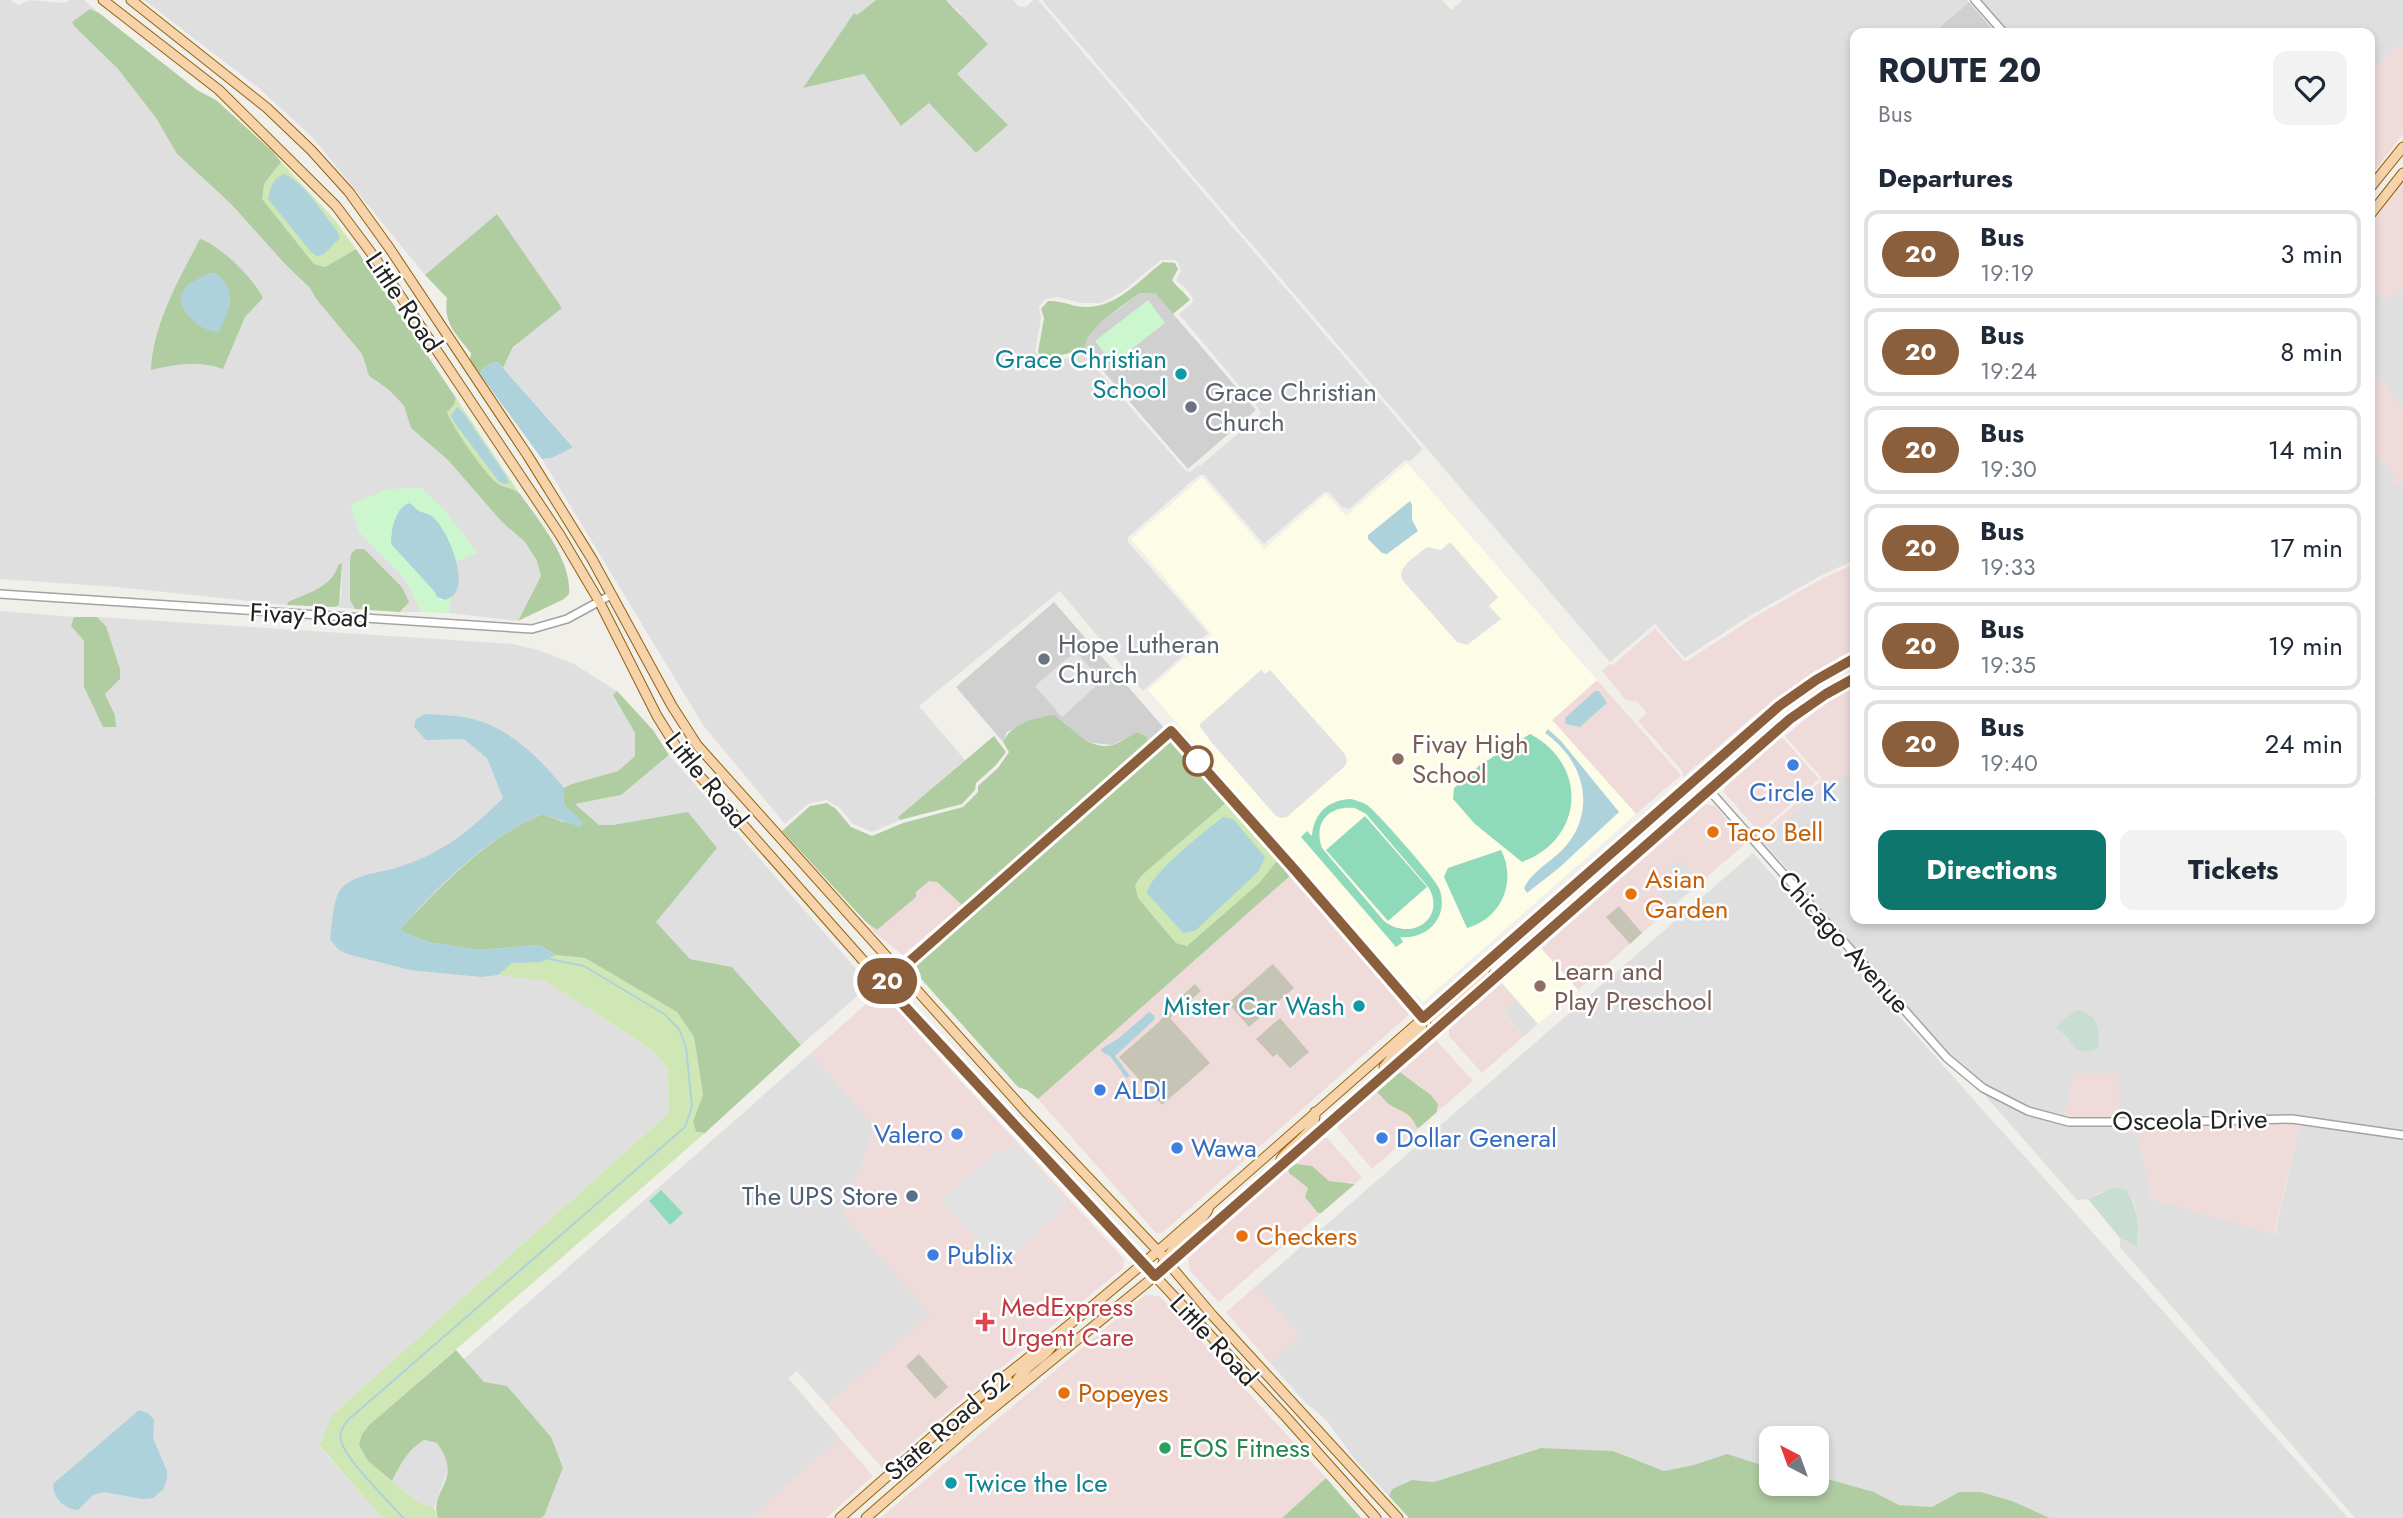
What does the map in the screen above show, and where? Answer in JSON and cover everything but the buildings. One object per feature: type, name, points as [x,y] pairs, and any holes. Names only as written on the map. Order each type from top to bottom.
[{"type":"main road","name":"Little Road","points":[[103,0],[219,90],[336,206],[375,258],[560,535],[599,601],[657,716],[682,756],[891,992],[1376,1518]]},
{"type":"main road","name":"Little Road","points":[[131,0],[267,108],[311,150],[348,192],[390,249],[528,456],[592,559],[696,745],[1027,1113],[1158,1251],[1213,1316],[1398,1518]]},
{"type":"main road","points":[[2375,182],[2403,147]]},
{"type":"main road","points":[[2375,209],[2403,173]]},
{"type":"main road","name":"State Road 52","points":[[840,1518],[958,1414],[1143,1264],[1779,706],[1850,661]]},
{"type":"main road","name":"State Road 52","points":[[866,1518],[972,1426],[1155,1276],[1167,1261],[1276,1169],[1790,719],[1850,681]]},
{"type":"main road","points":[[1435,1029],[1439,1014],[1483,974],[1489,960]]},
{"type":"main road","points":[[1366,1090],[1399,1049],[1421,1029],[1423,1018]]},
{"type":"main road","points":[[1276,1169],[1283,1156],[1310,1128],[1315,1112],[1339,1113]]},
{"type":"main road","points":[[1167,1261],[1172,1249],[1201,1221],[1215,1200]]},
{"type":"main road","points":[[1019,1387],[1017,1378],[1051,1348],[1057,1335]]},
{"type":"main road","points":[[972,1426],[980,1411],[1007,1386],[1006,1375]]},
{"type":"street","points":[[1975,0],[2000,28]]},
{"type":"street","name":"Fivay Road","points":[[0,594],[533,629],[567,619],[611,595]]},
{"type":"street","name":"Chicago Avenue","points":[[1709,790],[1947,1058],[1983,1088]]},
{"type":"street","name":"Osceola Drive","points":[[1983,1088],[2028,1111],[2069,1122],[2292,1119],[2403,1135]]},
{"type":"shaded area","points":[[0,0],[10,0],[19,5],[30,0],[64,3],[84,0],[99,13],[90,9],[73,22],[74,26],[118,69],[156,118],[177,154],[231,204],[310,288],[362,354],[366,368],[376,382],[389,390],[404,407],[412,428],[448,460],[501,521],[525,542],[537,561],[541,576],[518,621],[449,613],[451,597],[458,588],[456,561],[477,553],[441,506],[359,531],[406,580],[421,612],[400,612],[405,608],[402,587],[363,549],[350,600],[355,609],[335,607],[341,596],[342,568],[338,565],[336,574],[324,586],[288,602],[287,605],[117,587],[0,579]]},
{"type":"shaded area","points":[[144,0],[876,0],[856,16],[804,88],[864,74],[901,125],[929,103],[957,74],[961,13],[946,0],[1013,0],[1018,6],[1026,7],[1033,0],[1038,0],[1423,449],[1410,461],[1405,460],[1349,509],[1342,507],[1329,492],[1324,492],[1264,544],[1204,475],[1199,475],[1128,537],[1128,542],[1208,633],[1143,691],[1060,591],[919,706],[965,760],[898,817],[900,820],[872,832],[853,824],[839,807],[826,800],[808,804],[785,824],[703,725],[542,459],[552,458],[573,446],[503,368],[513,348],[526,335],[498,214],[425,275],[313,138],[260,89]],"holes":[[[1161,260],[1175,260],[1181,271],[1176,280],[1193,299],[1179,314],[1261,414],[1190,472],[1186,471],[1083,353],[1064,359],[1051,367],[1047,366],[1035,351],[1041,318],[1039,307],[1045,299],[1058,297],[1081,303],[1101,303],[1122,292]]]},
{"type":"shaded area","points":[[1042,0],[1442,0],[1451,10],[1463,0],[1968,0],[1969,2],[1939,28],[1850,28],[1850,562],[1751,615],[1685,658],[1655,624],[1610,662]]},
{"type":"shaded area","points":[[1979,0],[2403,0],[2403,42],[2375,67],[2375,28],[2004,28]]},
{"type":"shaded area","points":[[1969,2],[1992,28],[1939,28]]},
{"type":"shaded area","points":[[2403,42],[2403,134],[2375,170],[2375,67]]},
{"type":"shaded area","points":[[2403,181],[2403,288],[2386,303],[2375,290],[2375,220]]},
{"type":"shaded area","points":[[2403,288],[2403,409],[2375,373],[2375,290],[2386,303]]},
{"type":"shaded area","points":[[1140,293],[1155,293],[1256,410],[1188,469],[1084,349],[1086,338],[1099,324]]},
{"type":"shaded area","points":[[2375,373],[2403,409],[2403,484],[2393,483],[2395,477],[2375,453]]},
{"type":"shaded area","points":[[2375,453],[2396,477],[2394,483],[2403,484],[2403,1131],[2292,1115],[2156,1116],[2119,1119],[2119,1074],[2075,1074],[2064,1117],[2029,1107],[1984,1085],[1950,1057],[1761,839],[1830,782],[1850,772],[1850,924],[2375,924]]},
{"type":"shaded area","name":"Fivay High School","points":[[1407,463],[1597,680],[1552,720],[1636,814],[1423,1002],[1417,995],[1414,998],[1148,690],[1212,634],[1131,539],[1202,477],[1264,549],[1326,494],[1346,516]]},
{"type":"shaded area","points":[[1450,542],[1498,597],[1489,606],[1501,619],[1467,645],[1457,642],[1403,581],[1401,575],[1408,562],[1427,547],[1441,550]]},
{"type":"shaded area","points":[[1850,566],[1850,654],[1796,685],[1755,715],[1683,777],[1683,772],[1638,721],[1647,713],[1637,702],[1626,700],[1602,671],[1609,664],[1613,665],[1655,628],[1683,660],[1687,661],[1753,618],[1823,578]]},
{"type":"shaded area","points":[[1054,602],[1164,728],[1147,743],[1147,737],[1138,732],[1112,745],[1093,743],[1076,736],[1064,722],[1040,717],[1007,732],[1003,742],[956,687]]},
{"type":"shaded area","points":[[0,611],[74,617],[71,626],[84,641],[84,687],[115,715],[105,693],[120,679],[106,626],[97,617],[512,644],[538,650],[574,664],[617,691],[613,695],[635,733],[635,756],[618,771],[572,784],[556,955],[546,981],[652,1050],[668,1069],[669,1113],[333,1414],[319,1446],[382,1518],[0,1518]]},
{"type":"shaded area","points":[[1077,653],[1098,677],[1092,683],[1095,687],[1062,717],[1035,686]]},
{"type":"shaded area","points":[[1261,670],[1265,674],[1270,670],[1345,754],[1347,762],[1287,817],[1281,818],[1276,816],[1199,725]]},
{"type":"shaded area","points":[[1597,680],[1681,775],[1636,814],[1552,720]]},
{"type":"shaded area","points":[[1850,688],[1850,772],[1830,782],[1761,839],[1811,901],[1758,840],[1756,834],[1761,834],[1821,781],[1821,777],[1785,736],[1823,705]]},
{"type":"shaded area","points":[[1782,737],[1819,779],[1759,832],[1724,792],[1725,787]]},
{"type":"shaded area","points":[[669,755],[870,985],[801,1045],[732,967],[690,959],[656,922],[716,848],[613,825],[599,825],[575,804],[621,795]]},
{"type":"shaded area","points":[[1706,804],[1715,806],[1744,839],[1745,844],[1701,882],[1680,858],[1651,883],[1672,907],[1642,933],[1619,906],[1607,917],[1630,944],[1578,990],[1541,948]]},
{"type":"shaded area","points":[[1753,853],[2348,1518],[2050,1518],[2012,1501],[1981,1492],[1959,1492],[1932,1507],[1899,1505],[1874,1492],[1829,1479],[1829,1426],[1759,1426],[1759,1468],[1694,1465],[1664,1471],[1613,1451],[1541,1448],[1434,1482],[1412,1480],[1392,1489],[1389,1496],[1356,1461],[1327,1421],[1303,1400],[1270,1363],[1300,1336],[1256,1286]]},
{"type":"shaded area","points":[[1680,858],[1701,882],[1672,907],[1651,883]]},
{"type":"shaded area","points":[[1291,875],[1412,1012],[1162,1233],[1156,1233],[1038,1099]]},
{"type":"shaded area","points":[[928,881],[937,882],[962,905],[903,955],[875,933],[866,922],[877,930]]},
{"type":"shaded area","points":[[1619,906],[1642,933],[1630,944],[1606,917]]},
{"type":"shaded area","name":"Learn and Play Preschool","points":[[1541,948],[1578,990],[1538,1024],[1502,983]]},
{"type":"shaded area","points":[[1273,964],[1294,988],[1249,1027],[1228,1003]]},
{"type":"shaded area","points":[[1502,983],[1517,1000],[1503,1013],[1524,1036],[1482,1073],[1449,1036],[1449,1029]]},
{"type":"shaded area","points":[[1195,984],[1201,991],[1170,1018],[1210,1063],[1162,1105],[1119,1057],[1159,1022],[1171,1006]]},
{"type":"shaded area","points":[[881,991],[1124,1259],[1123,1268],[947,1412],[883,1469],[827,1405],[930,1314],[843,1214],[875,1126],[811,1053]]},
{"type":"shaded area","points":[[1517,1000],[1538,1024],[1524,1036],[1503,1012]]},
{"type":"shaded area","points":[[2077,1010],[2089,1015],[2096,1024],[2099,1035],[2098,1049],[2087,1052],[2075,1049],[2056,1027]]},
{"type":"shaded area","points":[[1280,1018],[1309,1052],[1290,1068],[1277,1054],[1273,1057],[1256,1039]]},
{"type":"shaded area","points":[[1436,1040],[1473,1081],[1437,1112],[1439,1109],[1424,1089],[1400,1072]]},
{"type":"shaded area","points":[[811,1053],[875,1126],[843,1214],[931,1314],[827,1405],[797,1371],[788,1378],[840,1438],[751,1518],[541,1518],[563,1469],[527,1411],[507,1387],[484,1382],[464,1359]]},
{"type":"shaded area","points":[[2075,1074],[2119,1074],[2119,1119],[2064,1117]]},
{"type":"shaded area","points":[[1980,1090],[2027,1114],[2137,1133],[2152,1199],[2275,1234],[2300,1123],[2403,1138],[2403,1518],[2355,1518],[2120,1247],[2120,1238],[2137,1246],[2139,1233],[2135,1205],[2127,1190],[2102,1192],[2088,1199],[2077,1200]]},
{"type":"shaded area","points":[[1377,1092],[1392,1108],[1401,1109],[1420,1127],[1372,1169],[1337,1127]]},
{"type":"shaded area","points":[[2300,1123],[2274,1235],[2152,1199],[2137,1134],[2089,1125]]},
{"type":"shaded area","points":[[1326,1137],[1362,1177],[1352,1186],[1352,1182],[1329,1181],[1293,1166]]},
{"type":"shaded area","points":[[1014,1142],[1067,1202],[1056,1211],[1059,1214],[999,1266],[941,1200],[997,1151],[1000,1154]]},
{"type":"shaded area","points":[[1288,1169],[1289,1173],[1308,1188],[1318,1212],[1321,1213],[1219,1302],[1190,1271],[1188,1258]]},
{"type":"shaded area","points":[[2113,1188],[2127,1190],[2130,1197],[2138,1224],[2137,1246],[2120,1238],[2088,1199]]},
{"type":"shaded area","points":[[1256,1286],[1300,1336],[1270,1363],[1226,1312]]},
{"type":"shaded area","points":[[1145,1295],[1160,1296],[1326,1478],[1282,1518],[880,1518]]},
{"type":"shaded area","points":[[919,1354],[948,1387],[935,1399],[906,1366]]},
{"type":"shaded area","points":[[840,1438],[873,1476],[826,1518],[751,1518]]},
{"type":"shaded area","points":[[423,1440],[437,1443],[447,1456],[448,1469],[434,1508],[416,1501],[392,1481],[402,1461],[416,1444]]},
{"type":"green space","points":[[876,0],[946,0],[988,44],[957,74],[1008,125],[976,153],[929,103],[901,126],[864,74],[803,88],[854,13],[857,15]]},
{"type":"green space","points":[[90,9],[99,13],[197,90],[216,100],[273,152],[281,162],[264,184],[262,199],[314,264],[325,267],[356,249],[456,398],[454,405],[447,412],[462,439],[494,481],[520,494],[553,541],[569,581],[569,594],[564,599],[518,621],[541,576],[537,561],[525,542],[501,521],[448,460],[411,428],[404,406],[389,390],[369,376],[362,354],[310,288],[231,204],[177,154],[156,118],[118,69],[74,26],[72,22]]},
{"type":"green space","points":[[281,162],[334,219],[356,249],[325,267],[314,264],[261,199],[264,184]]},
{"type":"green space","points":[[497,214],[562,308],[513,347],[503,368],[497,362],[487,365],[479,373],[470,360],[471,353],[449,321],[447,298],[425,275]]},
{"type":"green space","points":[[200,239],[217,248],[236,264],[263,298],[245,317],[223,369],[187,364],[151,370],[162,319]]},
{"type":"green space","points":[[1163,262],[1175,263],[1178,269],[1172,280],[1190,300],[1173,314],[1155,293],[1140,293],[1099,324],[1087,338],[1084,349],[1062,355],[1049,364],[1038,352],[1044,318],[1041,309],[1048,301],[1086,307],[1098,306],[1118,298]]},
{"type":"green space","points":[[1148,300],[1165,323],[1113,364],[1095,341]]},
{"type":"green space","points":[[456,398],[520,494],[494,481],[462,440],[447,412],[454,405]]},
{"type":"green space","points":[[421,488],[441,506],[478,553],[456,561],[446,537],[431,519],[413,504],[398,512],[391,543],[436,592],[440,600],[451,597],[449,613],[421,612],[406,580],[359,531],[351,508],[352,504],[388,489]]},
{"type":"green space","points":[[356,549],[364,549],[402,587],[409,602],[400,612],[355,609],[350,600],[350,560]]},
{"type":"green space","points":[[342,563],[339,605],[287,605],[288,602],[325,584]]},
{"type":"green space","points":[[74,617],[97,617],[106,626],[120,669],[120,679],[105,694],[115,715],[116,727],[103,727],[84,687],[84,641],[71,626]]},
{"type":"green space","points":[[617,691],[653,730],[669,755],[621,795],[575,804],[599,825],[688,812],[717,848],[656,922],[690,959],[732,967],[801,1045],[705,1133],[696,1132],[693,1121],[703,1095],[694,1037],[677,1012],[585,958],[556,955],[540,945],[479,950],[428,942],[400,929],[466,864],[523,823],[543,814],[563,822],[582,822],[564,805],[564,788],[618,771],[635,756],[635,733],[613,695]]},
{"type":"green space","points":[[1054,715],[1081,737],[1096,745],[1113,745],[1138,732],[1147,737],[1147,743],[962,905],[937,882],[929,881],[916,892],[916,897],[877,930],[866,922],[782,831],[810,806],[827,803],[836,809],[851,827],[872,836],[903,823],[963,807],[1009,752],[1003,742],[1012,730],[1031,720]]},
{"type":"green space","points":[[1530,734],[1549,747],[1562,764],[1570,782],[1571,801],[1567,820],[1558,837],[1543,851],[1522,862],[1475,824],[1453,799],[1454,788],[1480,765]]},
{"type":"green space","points":[[994,736],[1006,752],[976,783],[975,790],[962,804],[900,820],[898,817]]},
{"type":"green space","points":[[1171,740],[1178,744],[1227,802],[1141,876],[1135,885],[1138,898],[1176,943],[1187,946],[1259,883],[1277,861],[1291,875],[1038,1099],[1018,1087],[914,971],[914,967]]},
{"type":"green space","points":[[1351,799],[1373,810],[1439,888],[1441,908],[1434,924],[1419,935],[1400,937],[1403,942],[1396,947],[1301,837],[1307,831],[1312,836],[1319,814],[1329,805]],"holes":[[[1355,808],[1366,814],[1429,888],[1433,909],[1429,918],[1415,928],[1394,927],[1384,921],[1322,848],[1320,830],[1325,817],[1331,812]]]},
{"type":"green space","points":[[1227,802],[1277,861],[1259,883],[1187,946],[1176,943],[1138,898],[1134,885]]},
{"type":"green space","points":[[1365,816],[1427,887],[1388,921],[1326,850]]},
{"type":"green space","points":[[1501,850],[1507,874],[1503,897],[1489,916],[1467,928],[1444,877],[1448,868]]},
{"type":"green space","points":[[556,955],[585,958],[677,1012],[694,1037],[703,1095],[693,1121],[696,1132],[705,1133],[369,1425],[362,1434],[368,1461],[416,1501],[434,1508],[438,1518],[382,1518],[319,1445],[333,1414],[669,1113],[668,1069],[652,1050],[546,981],[498,975],[512,963],[541,962]]},
{"type":"green space","points":[[1400,1072],[1431,1095],[1438,1104],[1437,1112],[1417,1128],[1408,1115],[1390,1105],[1377,1092]]},
{"type":"green space","points":[[1296,1164],[1312,1166],[1329,1181],[1355,1184],[1318,1213],[1305,1197],[1308,1188],[1289,1173],[1288,1169]]},
{"type":"green space","points":[[661,1190],[683,1213],[670,1225],[649,1201]]},
{"type":"green space","points":[[456,1350],[484,1382],[507,1386],[551,1437],[563,1468],[541,1518],[438,1518],[436,1508],[448,1467],[437,1443],[424,1440],[413,1448],[392,1481],[368,1461],[359,1445],[362,1434],[369,1425]]},
{"type":"green space","points":[[1541,1448],[1613,1451],[1664,1471],[1727,1454],[1759,1464],[1759,1496],[1829,1496],[1829,1479],[1874,1492],[1899,1505],[1932,1507],[1959,1492],[1981,1492],[2012,1501],[2050,1518],[1409,1518],[1389,1496],[1392,1489],[1412,1480],[1434,1482]]},
{"type":"green space","points":[[1326,1478],[1361,1518],[1282,1518]]},
{"type":"water","points":[[284,174],[306,191],[337,231],[340,238],[324,254],[317,256],[311,252],[268,199],[273,183]]},
{"type":"water","points":[[209,273],[216,273],[223,280],[230,294],[229,307],[219,332],[205,329],[194,321],[185,310],[180,297],[187,285]]},
{"type":"water","points":[[497,362],[573,447],[552,458],[542,459],[479,373],[487,365]]},
{"type":"water","points":[[457,407],[506,476],[509,482],[507,484],[500,483],[454,422],[451,416]]},
{"type":"water","points":[[1410,501],[1412,520],[1418,531],[1387,554],[1382,553],[1368,539],[1368,535]]},
{"type":"water","points":[[408,503],[435,519],[454,553],[459,582],[455,593],[445,600],[437,597],[391,544],[395,520],[400,510]]},
{"type":"water","points":[[1595,691],[1599,691],[1607,703],[1580,727],[1566,724],[1565,718]]},
{"type":"water","points":[[425,714],[458,716],[493,726],[507,734],[532,753],[554,776],[564,788],[564,805],[583,822],[580,827],[543,814],[524,822],[466,863],[401,929],[428,942],[479,950],[540,945],[556,955],[541,962],[512,963],[498,975],[481,977],[410,970],[347,954],[338,949],[330,939],[335,902],[339,892],[349,882],[409,864],[439,850],[478,822],[503,798],[487,758],[464,739],[426,740],[414,727],[416,719]]},
{"type":"water","points":[[1548,729],[1619,812],[1559,868],[1527,893],[1524,888],[1528,881],[1569,842],[1582,812],[1583,797],[1576,768],[1558,743],[1545,733]]},
{"type":"water","points":[[1223,817],[1233,819],[1265,857],[1259,871],[1195,931],[1183,933],[1147,893],[1167,864]]},
{"type":"water","points":[[1149,1012],[1155,1016],[1154,1020],[1115,1056],[1130,1076],[1126,1078],[1110,1056],[1101,1049],[1119,1038]]},
{"type":"water","points":[[139,1410],[148,1413],[154,1420],[153,1438],[167,1471],[163,1490],[153,1498],[142,1499],[104,1492],[93,1495],[78,1510],[64,1505],[57,1498],[53,1484]]},
{"type":"waterway","points":[[403,1518],[344,1448],[341,1434],[348,1420],[685,1127],[692,1106],[686,1047],[679,1029],[664,1014],[584,966],[549,959]]},
{"type":"bus line","name":"20","points":[[1850,661],[1779,706],[1423,1018],[1171,731],[884,984],[1155,1276],[1790,719],[1850,681]]},
{"type":"place","name":"Grace Christian School","points":[[1181,374]]},
{"type":"place","name":"Grace Christian Church","points":[[1191,407]]},
{"type":"place","name":"Hope Lutheran Church","points":[[1044,659]]},
{"type":"place","name":"Fivay High School","points":[[1398,759]]},
{"type":"place","name":"Circle K","points":[[1793,765]]},
{"type":"place","name":"Taco Bell","points":[[1713,832]]},
{"type":"place","name":"Asian Garden","points":[[1631,894]]},
{"type":"place","name":"Learn and Play Preschool","points":[[1540,986]]},
{"type":"place","name":"Mister Car Wash","points":[[1359,1006]]},
{"type":"place","name":"ALDI","points":[[1100,1090]]},
{"type":"place","name":"Valero","points":[[957,1134]]},
{"type":"place","name":"Dollar General","points":[[1382,1138]]},
{"type":"place","name":"Wawa","points":[[1177,1148]]},
{"type":"place","name":"The UPS Store","points":[[912,1196]]},
{"type":"place","name":"Checkers","points":[[1242,1236]]},
{"type":"place","name":"Publix","points":[[933,1255]]},
{"type":"place","name":"MedExpress Urgent Care","points":[[985,1322]]},
{"type":"place","name":"Popeyes","points":[[1064,1393]]},
{"type":"place","name":"EOS Fitness","points":[[1165,1448]]},
{"type":"place","name":"Twice the Ice","points":[[951,1483]]}]
